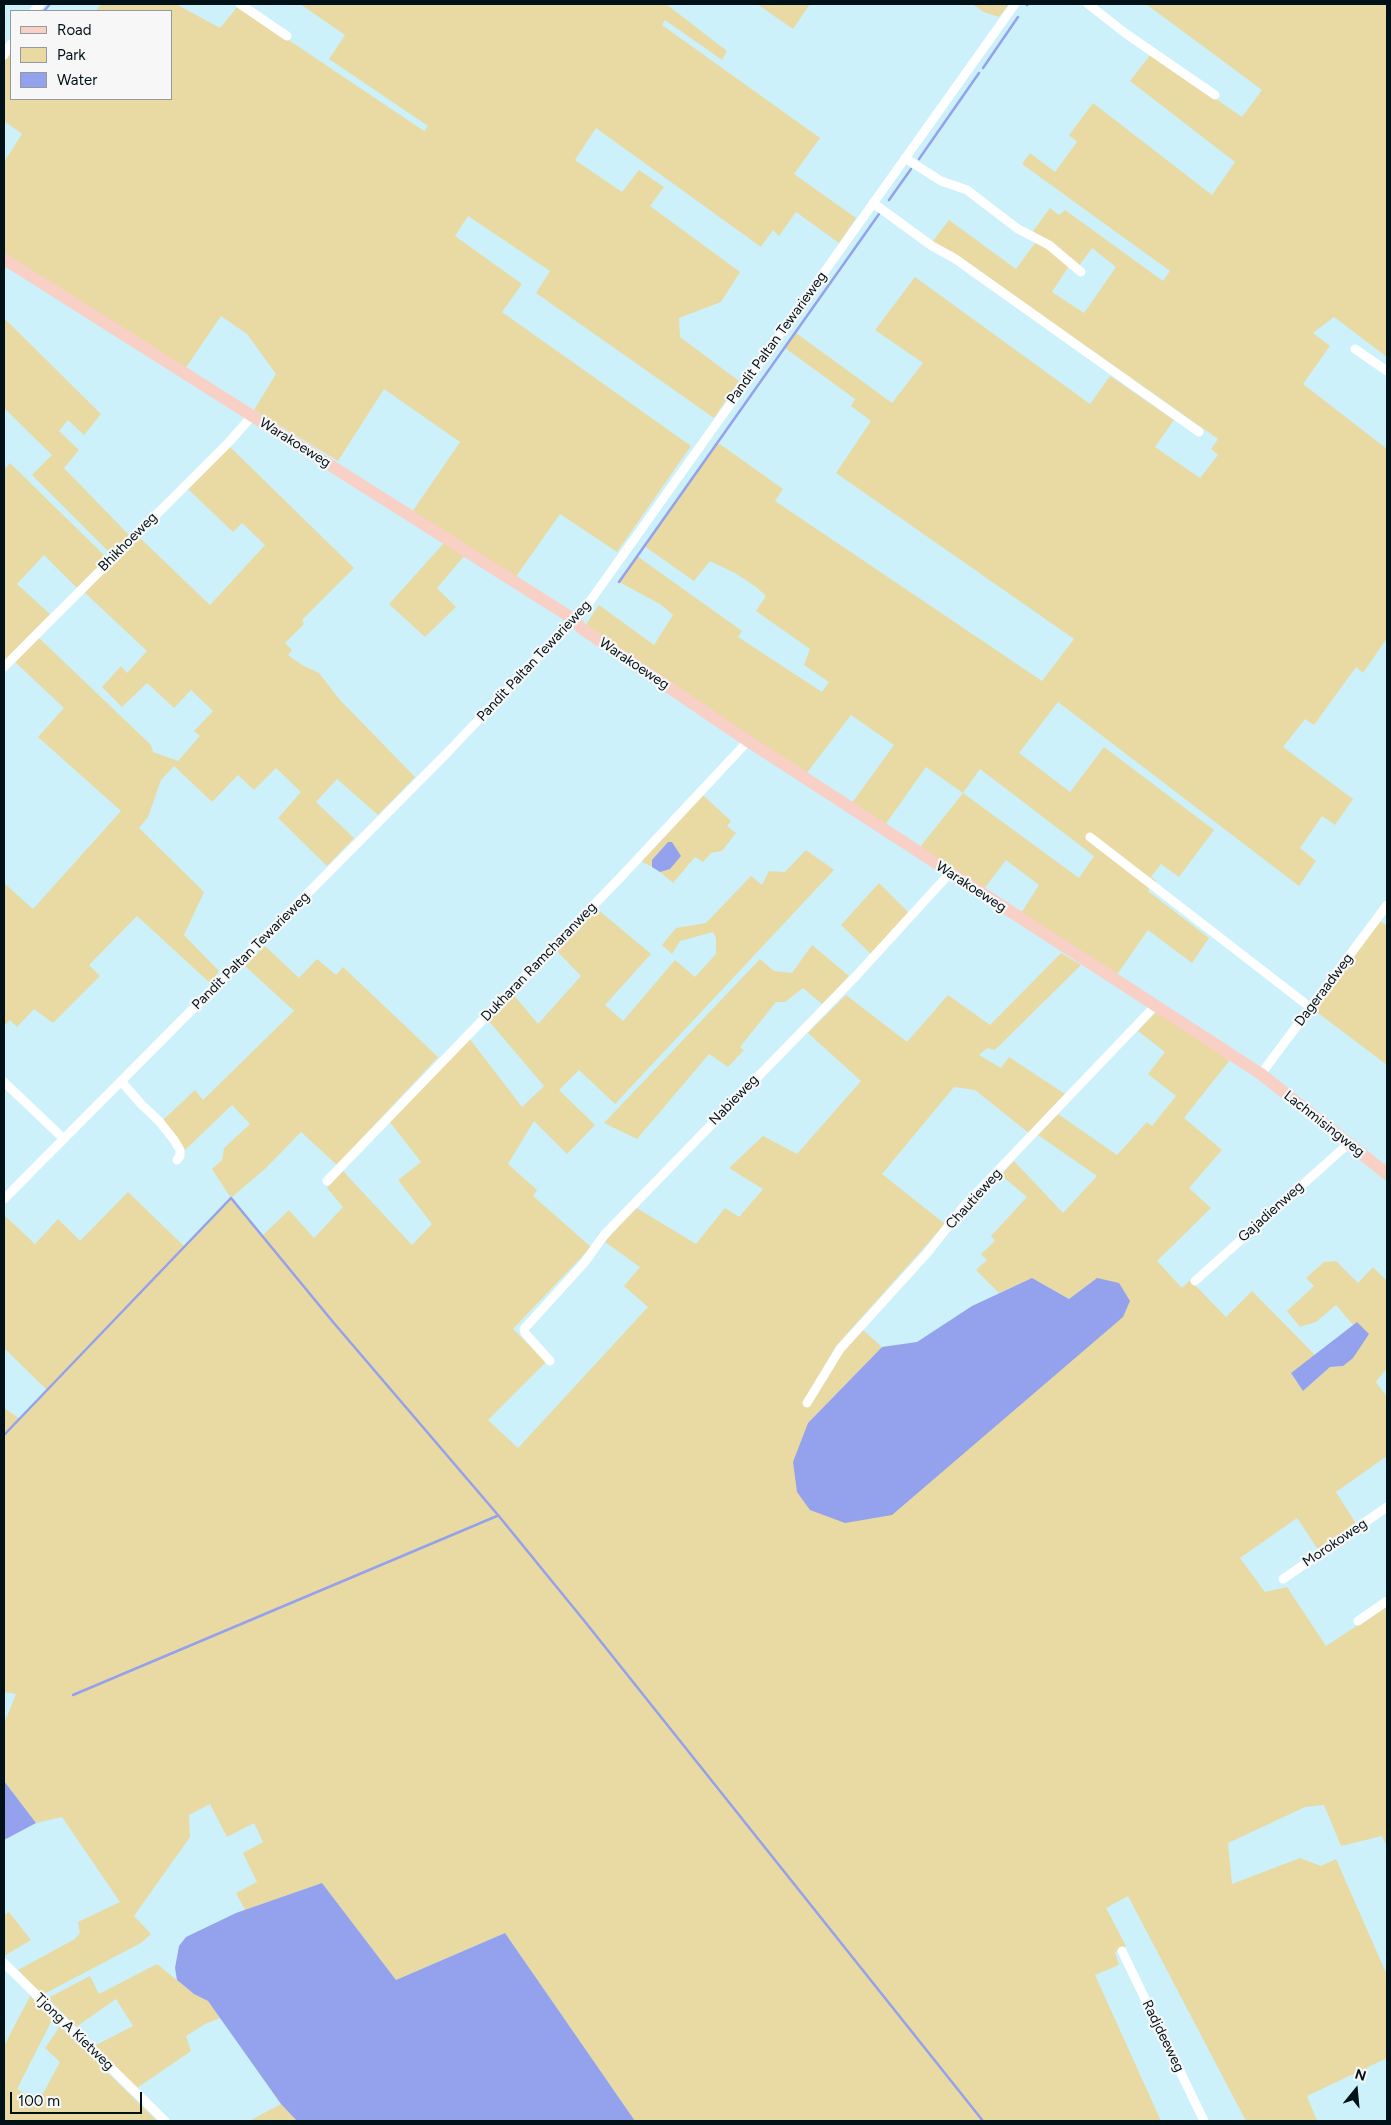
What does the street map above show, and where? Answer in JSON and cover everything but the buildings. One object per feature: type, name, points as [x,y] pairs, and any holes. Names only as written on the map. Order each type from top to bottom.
[{"type":"street","points":[[240,4],[287,36]]},
{"type":"street","name":"Pandit Paltan Tewarieweg","points":[[4,1199],[448,752],[588,604],[1015,4]]},
{"type":"street","points":[[1088,4],[1125,33],[1215,95]]},
{"type":"street","points":[[905,158],[941,181],[967,190],[1018,229],[1049,246],[1082,272]]},
{"type":"street","points":[[873,203],[932,246],[962,263],[1199,432]]},
{"type":"street","name":"Warakoeweg","points":[[4,259],[574,620],[581,628],[748,741],[1261,1074]]},
{"type":"street","points":[[1355,349],[1387,371]]},
{"type":"street","name":"Bhikhoeweg","points":[[4,667],[230,442],[252,416]]},
{"type":"street","name":"Dukharan Ramcharanweg","points":[[327,1181],[592,908],[748,741]]},
{"type":"street","points":[[1090,837],[1311,1008]]},
{"type":"street","name":"Nabieweg","points":[[550,1361],[523,1332],[584,1263],[605,1234],[855,977],[950,873]]},
{"type":"street","name":"Dageraadweg","points":[[1261,1074],[1311,1008],[1384,918],[1387,906]]},
{"type":"street","name":"Chautieweg","points":[[807,1403],[840,1349],[928,1252],[964,1206],[1156,1006]]},
{"type":"street","name":"Lachmisingweg","points":[[1261,1074],[1387,1174]]},
{"type":"street","points":[[121,1081],[141,1104],[160,1121],[174,1140],[180,1150],[180,1156],[177,1160]]},
{"type":"street","points":[[4,1082],[64,1139]]},
{"type":"street","name":"Gajadienweg","points":[[1195,1281],[1348,1144]]},
{"type":"street","name":"Morokoweg","points":[[1283,1579],[1387,1507]]},
{"type":"street","points":[[1358,1621],[1387,1601]]},
{"type":"street","name":"Radjdeeweg","points":[[1122,1951],[1204,2121]]},
{"type":"street","name":"Tjong A Kietweg","points":[[4,1963],[165,2121]]},
{"type":"green space","points":[[101,4],[176,4],[220,28],[238,6],[424,131],[428,126],[329,59],[345,35],[300,4],[666,4],[727,51],[722,60],[665,20],[662,25],[820,138],[794,174],[856,218],[839,243],[796,212],[779,236],[773,230],[761,247],[596,128],[575,160],[622,192],[639,170],[664,187],[650,206],[740,272],[721,302],[679,318],[680,337],[739,381],[714,418],[536,293],[550,271],[468,216],[455,236],[522,284],[502,312],[691,446],[617,552],[560,514],[515,578],[412,512],[460,442],[384,389],[338,461],[254,410],[276,374],[247,334],[221,316],[185,369],[4,254],[4,162],[22,134],[4,121],[4,62],[10,53],[10,100],[172,100],[172,10],[97,10]]},
{"type":"green space","points":[[757,4],[810,4],[793,29]]},
{"type":"green space","points":[[972,4],[1009,4],[999,17],[984,12]]},
{"type":"green space","points":[[1146,4],[1387,4],[1387,357],[1334,317],[1313,333],[1330,346],[1303,384],[1387,449],[1387,638],[1363,673],[1356,667],[1314,725],[1305,719],[1283,747],[1353,799],[1335,825],[1322,816],[1300,848],[1316,861],[1299,886],[1058,702],[1019,753],[1070,792],[1104,747],[1214,830],[1179,877],[1161,864],[1151,877],[1156,881],[1148,891],[1209,938],[1192,963],[1148,930],[1116,976],[1021,913],[1039,885],[1006,860],[984,889],[920,847],[963,793],[926,767],[885,825],[852,803],[894,745],[851,715],[806,774],[589,630],[587,623],[599,605],[654,645],[673,615],[660,604],[619,582],[637,556],[742,631],[738,637],[822,692],[829,682],[804,665],[810,649],[756,611],[766,596],[756,587],[735,573],[710,561],[694,581],[644,546],[717,442],[783,489],[775,501],[1042,681],[1074,639],[836,473],[871,421],[851,406],[855,399],[785,348],[796,333],[892,403],[923,363],[875,330],[915,277],[1090,404],[1110,376],[1174,420],[1155,447],[1200,478],[1218,455],[1211,449],[1218,439],[955,254],[932,242],[949,220],[1016,269],[1035,243],[1044,247],[1069,266],[1052,292],[1084,313],[1116,267],[1092,248],[1079,266],[1033,231],[1050,208],[1059,215],[1065,210],[1163,281],[1170,271],[1022,164],[1030,153],[1055,172],[1077,142],[1069,135],[1093,103],[1212,195],[1235,162],[1130,81],[1151,54],[1242,117],[1262,90]],"holes":[[[980,769],[1094,856],[1079,878],[963,793]]]},
{"type":"green space","points":[[4,318],[101,414],[84,435],[68,420],[59,431],[79,450],[64,468],[129,535],[111,554],[32,475],[52,455],[4,408]]},
{"type":"green space","points":[[229,446],[354,568],[302,620],[304,624],[285,643],[292,650],[288,655],[302,665],[319,673],[340,700],[415,777],[378,815],[337,779],[316,802],[354,838],[327,866],[278,818],[301,792],[276,768],[254,790],[238,775],[212,802],[174,766],[161,780],[148,817],[139,828],[204,892],[184,935],[219,971],[210,983],[137,916],[89,965],[100,976],[53,1023],[34,1009],[17,1027],[10,1020],[4,1026],[4,883],[33,909],[121,811],[38,737],[64,708],[15,662],[38,637],[151,745],[153,752],[178,761],[200,736],[194,731],[213,711],[191,690],[174,708],[147,683],[122,707],[102,687],[121,666],[127,673],[147,651],[83,591],[139,537],[210,605],[265,545],[242,523],[233,532],[188,489]]},
{"type":"green space","points":[[10,463],[107,558],[77,588],[44,555],[17,584],[50,614],[4,661],[4,470]]},
{"type":"green space","points":[[444,543],[465,555],[437,588],[456,607],[425,637],[389,604]]},
{"type":"green space","points":[[703,795],[731,821],[727,826],[736,833],[722,851],[711,853],[703,862],[695,857],[673,883],[660,872],[670,869],[668,842],[652,860],[652,867],[641,861]]},
{"type":"green space","points":[[806,850],[834,870],[615,1104],[579,1070],[559,1090],[595,1125],[567,1154],[534,1121],[508,1164],[537,1190],[533,1196],[591,1247],[513,1329],[546,1362],[488,1420],[518,1448],[648,1307],[624,1286],[640,1267],[605,1242],[635,1207],[696,1244],[725,1208],[739,1217],[763,1189],[729,1168],[763,1136],[797,1154],[861,1081],[808,1033],[846,995],[907,1042],[948,995],[990,1025],[1061,953],[1081,965],[995,1050],[987,1048],[979,1055],[1001,1068],[1009,1057],[1065,1094],[1030,1134],[975,1090],[954,1087],[882,1174],[945,1224],[836,1346],[803,1403],[842,1350],[862,1329],[882,1347],[808,1423],[810,1510],[1097,1278],[1069,1299],[1032,1278],[999,1293],[976,1270],[987,1260],[981,1254],[995,1241],[991,1236],[1027,1197],[1001,1175],[1014,1161],[1063,1213],[1097,1176],[1038,1135],[1058,1114],[1117,1155],[1147,1122],[1152,1126],[1176,1096],[1148,1074],[1165,1052],[1138,1031],[1156,1012],[1230,1060],[1184,1118],[1222,1150],[1189,1188],[1211,1208],[1157,1261],[1182,1288],[1190,1280],[1226,1317],[1252,1291],[1315,1355],[1291,1373],[1303,1391],[1330,1367],[1343,1366],[1357,1323],[1353,1325],[1336,1305],[1316,1322],[1300,1327],[1287,1311],[1314,1286],[1306,1278],[1324,1262],[1336,1261],[1358,1283],[1373,1267],[1387,1281],[1387,1368],[1376,1382],[1387,1397],[1387,1456],[1336,1492],[1357,1525],[1319,1551],[1297,1518],[1240,1558],[1265,1592],[1287,1587],[1326,1646],[1387,1606],[1387,1847],[1382,1836],[1341,1846],[1324,1805],[1305,1807],[1228,1843],[1232,1884],[1300,1858],[1321,1866],[1336,1859],[1387,1975],[1387,2058],[1307,2096],[1317,2121],[1246,2121],[1128,1896],[1106,1908],[1126,1946],[1115,1952],[1119,1965],[1095,1975],[1161,2121],[635,2121],[505,1933],[396,1980],[322,1883],[245,1910],[236,1893],[257,1882],[243,1853],[263,1842],[254,1823],[227,1837],[210,1804],[189,1815],[190,1837],[134,1916],[151,1934],[141,1943],[42,1995],[18,1970],[75,1939],[80,1933],[78,1922],[120,1902],[62,1817],[36,1823],[4,1781],[4,1721],[16,1694],[4,1692],[4,1408],[20,1419],[47,1390],[4,1348],[4,1215],[35,1244],[58,1219],[80,1241],[128,1192],[185,1247],[231,1198],[262,1236],[289,1210],[314,1238],[343,1207],[327,1188],[343,1171],[412,1245],[432,1224],[398,1180],[421,1162],[389,1121],[469,1038],[522,1107],[544,1086],[488,1020],[513,994],[538,1024],[581,976],[556,950],[596,908],[651,954],[605,1005],[623,1021],[675,960],[695,977],[716,954],[716,938],[713,932],[680,941],[672,954],[662,945],[676,928],[706,923],[751,876],[762,885],[769,871],[785,872]]},
{"type":"green space","points":[[879,883],[909,913],[871,954],[841,925]]},
{"type":"green space","points":[[1380,921],[1387,926],[1387,1065],[1314,1010]]},
{"type":"green space","points":[[812,945],[849,976],[822,1004],[803,988],[785,1002],[776,1002],[740,1047],[744,1050],[728,1067],[709,1054],[637,1139],[604,1123],[760,959],[774,971],[792,973]]},
{"type":"green space","points":[[265,946],[299,978],[317,959],[336,975],[343,967],[438,1057],[337,1165],[301,1132],[267,1167],[231,1198],[212,1169],[222,1160],[224,1148],[250,1124],[232,1105],[185,1150],[163,1120],[195,1090],[203,1100],[294,1011],[245,966]]},
{"type":"green space","points":[[9,1912],[31,1940],[4,1956],[4,1915]]},
{"type":"green space","points":[[157,1964],[194,1994],[208,2001],[220,2018],[205,2024],[186,2036],[191,2051],[137,2088],[94,2046],[133,2026],[116,1999],[76,2027],[48,1998],[90,1976],[99,1994]]},
{"type":"green space","points":[[30,1996],[53,2018],[17,2089],[39,2101],[60,2062],[45,2048],[60,2026],[157,2121],[4,2121],[4,2046]]},
{"type":"green space","points":[[281,2104],[297,2121],[249,2121]]},
{"type":"water","points":[[668,842],[672,842],[681,856],[670,869],[660,872],[652,867],[652,860]]},
{"type":"water","points":[[1032,1278],[1069,1299],[1097,1278],[1119,1283],[1130,1301],[1123,1317],[892,1515],[845,1523],[810,1510],[797,1492],[793,1462],[808,1423],[882,1347],[917,1342],[972,1306]]},
{"type":"water","points":[[1357,1322],[1369,1334],[1353,1358],[1343,1366],[1330,1367],[1303,1391],[1291,1373]]},
{"type":"water","points":[[4,1781],[36,1823],[4,1840]]},
{"type":"water","points":[[322,1883],[396,1980],[505,1933],[635,2121],[297,2121],[281,2104],[208,2001],[194,1994],[177,1980],[175,1968],[179,1946],[186,1937],[236,1913]]},
{"type":"waterway","points":[[45,10],[50,4]]},
{"type":"waterway","points":[[983,68],[1018,17]]},
{"type":"waterway","points":[[919,159],[979,73]]},
{"type":"waterway","points":[[889,200],[911,169]]},
{"type":"waterway","points":[[619,582],[879,214]]},
{"type":"waterway","points":[[4,1435],[231,1198],[333,1322],[498,1515],[586,1623],[983,2121]]},
{"type":"waterway","points":[[73,1695],[497,1516]]}]
